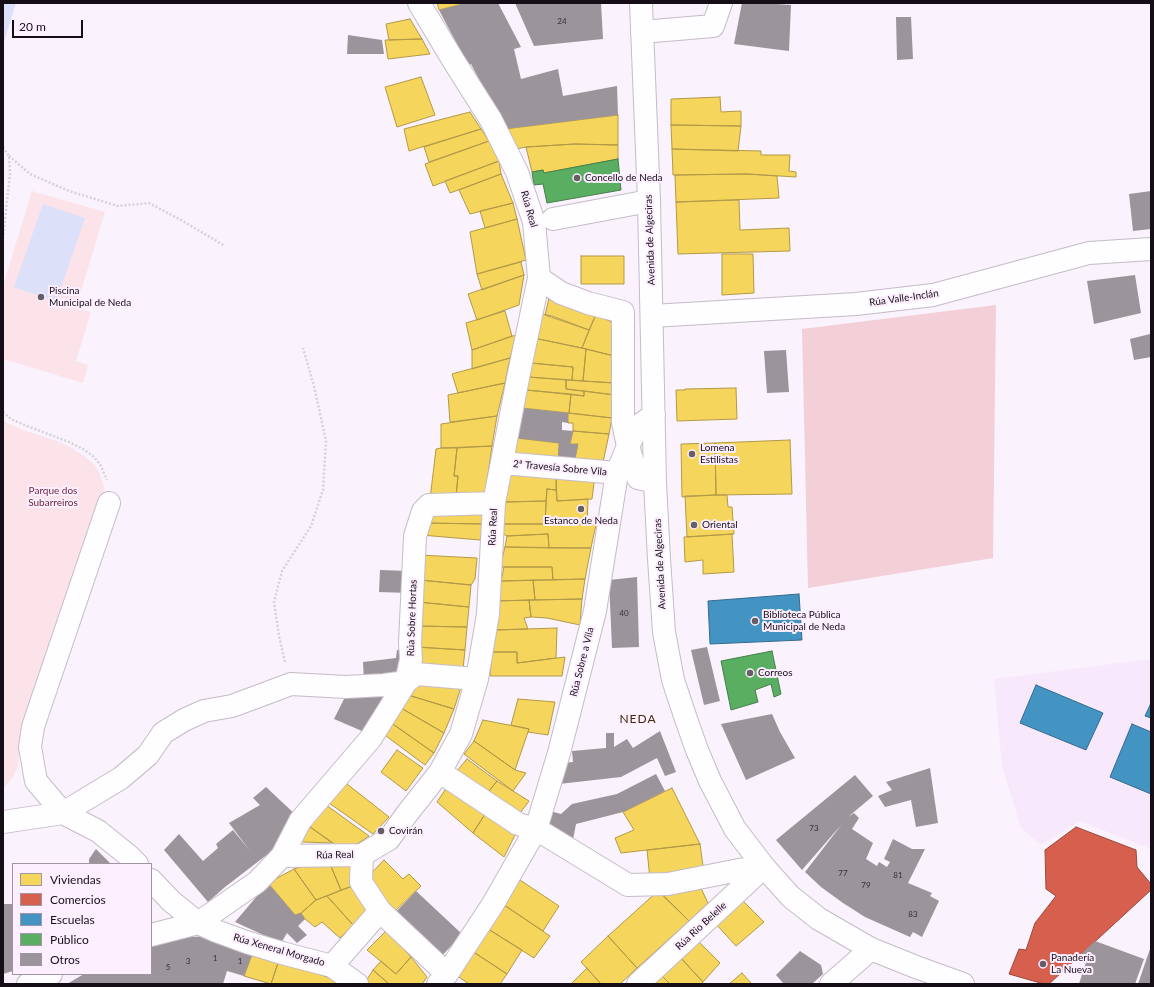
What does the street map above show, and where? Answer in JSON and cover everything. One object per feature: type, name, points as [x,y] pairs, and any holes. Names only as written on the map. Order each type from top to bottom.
[{"type":"street","name":"Rúa Real","points":[[282,856],[362,854],[389,839],[440,772],[461,734],[477,679],[488,614],[494,503],[538,278],[534,222],[517,172],[491,120],[419,3]]},
{"type":"street","name":"Avenida de Algeciras","points":[[641,3],[649,201],[654,448],[659,559],[664,632],[673,680],[697,750],[710,781],[735,829],[764,867],[791,897],[819,919],[871,949],[963,984]]},
{"type":"street","points":[[642,32],[713,26],[721,3]]},
{"type":"street","points":[[553,218],[649,201]]},
{"type":"street","name":"Rúa Valle-Inclán","points":[[652,316],[856,304],[933,295],[1089,253],[1151,249]]},
{"type":"street","points":[[538,278],[561,293],[588,303],[623,312],[623,423],[628,446],[638,478],[656,482]]},
{"type":"street","name":"Rúa Sobre a Vila","points":[[443,979],[493,904],[536,829],[558,753],[595,611],[617,473],[638,426],[654,415]]},
{"type":"street","points":[[628,446],[638,449],[654,448]]},
{"type":"street","name":"2ª Travesía Sobre Vila","points":[[503,463],[617,473]]},
{"type":"street","points":[[109,503],[33,727],[30,748],[36,781],[63,813],[98,831],[130,856],[136,863]]},
{"type":"street","name":"Rúa Sobre Hortas","points":[[282,856],[300,821],[372,738],[406,682],[411,659],[410,643],[415,536],[423,511],[429,504],[494,503]]},
{"type":"street","points":[[3,822],[63,813],[122,778],[148,755],[163,733],[184,720],[204,711],[232,706],[290,684],[346,687],[384,685],[406,682],[416,674],[477,679]]},
{"type":"street","points":[[440,772],[518,824],[536,829],[628,885],[668,884],[739,870],[764,867]]},
{"type":"street","points":[[362,854],[361,882],[380,911],[443,979]]},
{"type":"street","points":[[152,935],[198,923],[257,882],[282,856]]},
{"type":"street","name":"Rúa Rio Belelle","points":[[638,984],[764,867]]},
{"type":"street","name":"Rúa Xeneral Morgado","points":[[152,881],[171,901],[198,923],[216,932],[246,942],[332,966],[357,984]]},
{"type":"street","points":[[332,966],[380,911]]},
{"type":"street","points":[[831,984],[871,949]]},
{"type":"street","points":[[28,984],[49,975]]},
{"type":"path","points":[[3,147],[9,156],[30,174],[69,191],[118,206],[149,203],[182,220],[225,246]]},
{"type":"path","points":[[3,238],[10,174],[9,156]]},
{"type":"path","points":[[290,684],[279,636],[274,602],[282,571],[311,526],[323,490],[326,441],[314,386],[303,348]]},
{"type":"path","points":[[3,412],[11,419],[69,442],[93,456],[100,464],[106,475],[110,488],[109,503]]},
{"type":"shaded area","points":[[996,305],[993,558],[808,588],[802,329]]},
{"type":"shaded area","points":[[1151,659],[1151,849],[1080,821],[1041,845],[1021,828],[1002,766],[994,679]]},
{"type":"green space","name":"Piscina Municipal de Neda","points":[[32,191],[105,212],[76,308],[91,312],[76,361],[88,365],[83,383],[3,359],[3,286]]},
{"type":"green space","name":"Parque dos Subarreiros","points":[[3,419],[7,423],[23,430],[57,441],[72,448],[87,458],[95,465],[99,472],[104,486],[104,494],[103,502],[20,739],[18,766],[13,777],[3,789]]},
{"type":"water","points":[[3,3],[16,3],[3,45]]},
{"type":"water","points":[[43,204],[85,218],[56,302],[14,287]]},
{"type":"building: Viviendas","points":[[437,3],[466,3],[439,10]]},
{"type":"building: Viviendas","points":[[410,19],[422,39],[389,40],[386,24]]},
{"type":"building: Viviendas","points":[[422,39],[430,54],[388,59],[385,40]]},
{"type":"building: Viviendas","points":[[421,77],[435,115],[397,127],[385,87]]},
{"type":"building: Viviendas","points":[[720,97],[721,112],[741,111],[741,126],[671,125],[671,99]]},
{"type":"building: Viviendas","points":[[470,112],[481,129],[409,151],[404,129]]},
{"type":"building: Viviendas","points":[[618,115],[618,145],[575,144],[516,149],[505,129]]},
{"type":"building: Viviendas","points":[[671,125],[741,126],[738,151],[672,149]]},
{"type":"building: Viviendas","points":[[481,129],[489,141],[429,162],[424,147]]},
{"type":"building: Viviendas","points":[[489,141],[499,161],[433,186],[425,164]]},
{"type":"building: Viviendas","points":[[575,144],[618,145],[618,159],[544,173],[543,170],[532,172],[526,147]]},
{"type":"building: Viviendas","points":[[672,149],[761,151],[761,155],[790,155],[789,171],[796,172],[796,177],[747,174],[673,175]]},
{"type":"building: Viviendas","points":[[499,161],[501,174],[450,193],[445,181]]},
{"type":"building: Viviendas","points":[[501,174],[513,203],[470,214],[459,190]]},
{"type":"building: Viviendas","points":[[747,174],[777,176],[779,198],[676,202],[675,175]]},
{"type":"building: Viviendas","points":[[739,200],[740,230],[789,228],[790,251],[678,254],[676,202]]},
{"type":"building: Viviendas","points":[[513,203],[517,219],[485,228],[480,211]]},
{"type":"building: Viviendas","points":[[517,219],[526,260],[477,274],[470,232]]},
{"type":"building: Viviendas","points":[[722,254],[753,254],[754,293],[722,295]]},
{"type":"building: Viviendas","points":[[581,256],[624,256],[624,284],[581,284]]},
{"type":"building: Viviendas","points":[[521,262],[524,275],[482,290],[477,274]]},
{"type":"building: Viviendas","points":[[524,275],[519,305],[477,320],[468,294]]},
{"type":"building: Viviendas","points":[[551,290],[596,314],[589,330],[545,315]]},
{"type":"building: Viviendas","points":[[505,311],[512,336],[472,350],[466,323]]},
{"type":"building: Viviendas","points":[[538,313],[552,316],[589,330],[582,348],[534,338]]},
{"type":"building: Viviendas","points":[[596,314],[615,324],[614,356],[582,348]]},
{"type":"building: Viviendas","points":[[516,335],[510,358],[472,369],[472,350]]},
{"type":"building: Viviendas","points":[[534,338],[586,349],[583,381],[572,380],[573,367],[531,363]]},
{"type":"building: Viviendas","points":[[586,349],[614,356],[615,383],[583,381]]},
{"type":"building: Viviendas","points":[[510,358],[505,383],[458,393],[452,374]]},
{"type":"building: Viviendas","points":[[531,363],[573,367],[572,380],[528,377]]},
{"type":"building: Viviendas","points":[[528,377],[566,380],[566,389],[584,391],[584,396],[526,390]]},
{"type":"building: Viviendas","points":[[566,380],[615,383],[615,395],[566,389]]},
{"type":"building: Viviendas","points":[[505,383],[497,416],[450,422],[448,395]]},
{"type":"building: Viviendas","points":[[736,388],[737,419],[677,421],[676,390]]},
{"type":"building: Viviendas","points":[[526,390],[571,394],[569,413],[522,408]]},
{"type":"building: Viviendas","points":[[584,391],[615,395],[612,418],[569,413],[571,394],[584,396]]},
{"type":"building: Viviendas","points":[[568,413],[612,418],[609,434],[573,431],[573,423],[568,423]]},
{"type":"building: Viviendas","points":[[497,416],[492,446],[441,448],[441,424]]},
{"type":"building: Viviendas","points":[[573,431],[609,434],[602,467],[574,464],[578,444],[570,444]]},
{"type":"building: Viviendas","points":[[516,438],[559,443],[558,462],[512,457]]},
{"type":"building: Viviendas","points":[[790,440],[792,494],[716,495],[715,443]]},
{"type":"building: Viviendas","points":[[715,443],[716,495],[682,497],[681,444]]},
{"type":"building: Viviendas","points":[[492,446],[485,495],[456,496],[458,476],[454,476],[457,448]]},
{"type":"building: Viviendas","points":[[457,448],[454,476],[458,476],[456,496],[430,499],[436,449]]},
{"type":"building: Viviendas","points":[[506,472],[556,474],[556,490],[547,489],[546,501],[503,502]]},
{"type":"building: Viviendas","points":[[556,474],[595,475],[592,499],[557,501]]},
{"type":"building: Viviendas","points":[[547,489],[556,490],[557,501],[588,499],[587,524],[545,524]]},
{"type":"building: Viviendas","points":[[727,495],[728,507],[732,507],[734,534],[687,537],[685,496]]},
{"type":"building: Viviendas","points":[[546,501],[545,524],[501,524],[503,502]]},
{"type":"building: Viviendas","points":[[485,508],[484,524],[423,523],[427,509]]},
{"type":"building: Viviendas","points":[[423,523],[484,524],[480,540],[421,535]]},
{"type":"building: Viviendas","points":[[501,524],[596,524],[591,548],[549,548],[548,534],[507,536],[501,533]]},
{"type":"building: Viviendas","points":[[548,534],[549,548],[505,547],[507,536]]},
{"type":"building: Viviendas","points":[[732,534],[734,572],[703,574],[703,560],[685,562],[684,537]]},
{"type":"building: Viviendas","points":[[505,547],[591,548],[585,579],[553,580],[552,567],[500,567]]},
{"type":"building: Viviendas","points":[[419,555],[477,558],[475,579],[471,585],[420,580]]},
{"type":"building: Viviendas","points":[[504,567],[552,567],[553,580],[501,581]]},
{"type":"building: Viviendas","points":[[585,579],[582,599],[535,600],[533,580]]},
{"type":"building: Viviendas","points":[[420,580],[471,585],[469,607],[418,602]]},
{"type":"building: Viviendas","points":[[533,580],[535,600],[497,601],[501,581]]},
{"type":"building: Viviendas","points":[[582,599],[580,625],[547,618],[531,617],[529,600]]},
{"type":"building: Viviendas","points":[[529,600],[531,617],[524,618],[528,629],[494,630],[497,601]]},
{"type":"building: Viviendas","points":[[418,602],[469,607],[467,627],[416,626]]},
{"type":"building: Viviendas","points":[[416,626],[467,627],[465,650],[416,647]]},
{"type":"building: Viviendas","points":[[557,628],[556,658],[517,663],[517,652],[492,652],[494,630]]},
{"type":"building: Viviendas","points":[[416,647],[465,650],[463,669],[415,665]]},
{"type":"building: Viviendas","points":[[492,652],[517,652],[517,663],[565,657],[562,676],[490,676]]},
{"type":"building: Viviendas","points":[[416,677],[463,681],[454,709],[408,695]]},
{"type":"building: Viviendas","points":[[408,695],[454,709],[444,733],[401,708]]},
{"type":"building: Viviendas","points":[[518,699],[555,702],[548,735],[528,732],[529,729],[511,725]]},
{"type":"building: Viviendas","points":[[401,708],[444,733],[434,753],[390,722]]},
{"type":"building: Viviendas","points":[[483,720],[529,729],[515,770],[474,741]]},
{"type":"building: Viviendas","points":[[390,722],[434,753],[425,765],[382,733]]},
{"type":"building: Viviendas","points":[[474,741],[515,770],[526,773],[513,791],[464,754]]},
{"type":"building: Viviendas","points":[[397,750],[423,768],[406,791],[381,772]]},
{"type":"building: Viviendas","points":[[467,759],[497,781],[486,795],[456,772]]},
{"type":"building: Viviendas","points":[[342,780],[389,817],[373,834],[322,798]]},
{"type":"building: Viviendas","points":[[497,781],[529,801],[517,817],[486,795]]},
{"type":"building: Viviendas","points":[[449,784],[487,811],[473,833],[437,802]]},
{"type":"building: Viviendas","points":[[672,788],[700,844],[621,853],[615,838],[634,830],[623,812]]},
{"type":"building: Viviendas","points":[[322,802],[369,836],[354,846],[336,845],[306,824]]},
{"type":"building: Viviendas","points":[[487,811],[516,833],[504,857],[473,833]]},
{"type":"building: Viviendas","points":[[306,824],[332,843],[303,842],[296,837]]},
{"type":"building: Viviendas","points":[[700,844],[703,866],[650,879],[647,850]]},
{"type":"building: Viviendas","points":[[384,860],[403,879],[409,874],[421,886],[395,911],[365,880]]},
{"type":"building: Viviendas","points":[[310,864],[330,864],[341,890],[316,900],[294,869]]},
{"type":"building: Viviendas","points":[[330,864],[353,866],[355,885],[341,890]]},
{"type":"building: Viviendas","points":[[294,869],[316,900],[301,913],[295,915],[268,883]]},
{"type":"building: Viviendas","points":[[520,880],[559,906],[543,931],[504,905]]},
{"type":"building: Viviendas","points":[[699,884],[708,903],[689,921],[656,888]]},
{"type":"building: Viviendas","points":[[355,885],[370,909],[353,925],[327,896]]},
{"type":"building: Viviendas","points":[[658,891],[689,921],[637,968],[608,936]]},
{"type":"building: Viviendas","points":[[327,896],[353,925],[340,938],[322,922],[315,927],[305,919],[301,913],[316,900]]},
{"type":"building: Viviendas","points":[[741,899],[764,922],[736,946],[715,923]]},
{"type":"building: Viviendas","points":[[504,905],[550,936],[534,958],[488,929]]},
{"type":"building: Viviendas","points":[[488,929],[522,950],[507,974],[472,951]]},
{"type":"building: Viviendas","points":[[387,930],[411,957],[396,974],[367,950]]},
{"type":"building: Viviendas","points":[[608,936],[637,968],[620,984],[601,984],[581,962]]},
{"type":"building: Viviendas","points":[[697,940],[720,963],[703,982],[679,956]]},
{"type":"building: Viviendas","points":[[472,951],[507,974],[500,984],[469,984],[456,975]]},
{"type":"building: Viviendas","points":[[253,952],[279,960],[271,984],[244,976]]},
{"type":"building: Viviendas","points":[[679,956],[703,982],[701,984],[670,984],[660,974]]},
{"type":"building: Viviendas","points":[[411,957],[427,977],[422,984],[389,984],[373,970],[381,961],[396,974]]},
{"type":"building: Viviendas","points":[[279,960],[347,984],[271,984]]},
{"type":"building: Viviendas","points":[[587,968],[601,984],[571,984]]},
{"type":"building: Viviendas","points":[[373,970],[389,984],[364,984]]},
{"type":"building: Viviendas","points":[[742,973],[752,984],[729,984]]},
{"type":"building: Viviendas","points":[[660,974],[670,984],[649,984]]},
{"type":"building: Comercios","points":[[1076,827],[1136,850],[1137,867],[1151,884],[1151,890],[1049,984],[1044,984],[1009,974],[1019,949],[1026,950],[1035,923],[1056,896],[1046,889],[1045,850]]},
{"type":"building: Escuelas","name":"Biblioteca Pública Municipal de Neda","points":[[799,594],[802,640],[710,644],[708,601]]},
{"type":"building: Escuelas","points":[[1036,685],[1103,713],[1086,750],[1020,723]]},
{"type":"building: Escuelas","points":[[1151,703],[1151,718],[1145,716]]},
{"type":"building: Escuelas","points":[[1132,724],[1151,732],[1151,794],[1110,777]]},
{"type":"building: Público","name":"Concello de Neda","points":[[618,159],[621,190],[547,203],[543,184],[534,185],[532,172],[543,170],[544,173]]},
{"type":"building: Público","name":"Correos","points":[[772,651],[781,694],[774,697],[771,684],[755,690],[758,702],[731,710],[721,661]]},
{"type":"building: Otros","points":[[466,3],[498,3],[521,47],[514,49],[521,79],[558,69],[563,96],[617,86],[618,115],[505,129],[471,64],[468,65],[439,10]]},
{"type":"building: Otros","points":[[515,3],[601,3],[603,39],[534,46]]},
{"type":"building: Otros","points":[[742,3],[791,5],[789,51],[734,44]]},
{"type":"building: Otros","points":[[896,17],[911,17],[913,59],[897,60]]},
{"type":"building: Otros","points":[[348,35],[382,40],[384,54],[347,54]]},
{"type":"building: Otros","points":[[1151,191],[1151,229],[1133,231],[1129,194]]},
{"type":"building: Otros","points":[[1135,275],[1141,313],[1094,324],[1087,281]]},
{"type":"building: Otros","points":[[1150,334],[1151,357],[1134,360],[1130,339]]},
{"type":"building: Otros","points":[[786,350],[789,392],[767,393],[764,351]]},
{"type":"building: Otros","points":[[522,408],[568,413],[568,423],[562,422],[562,430],[573,431],[570,444],[578,444],[574,464],[558,462],[559,443],[516,438]]},
{"type":"building: Otros","points":[[380,570],[409,571],[409,593],[379,592]]},
{"type":"building: Otros","points":[[637,577],[639,647],[612,648],[609,580]]},
{"type":"building: Otros","points":[[707,647],[720,701],[704,705],[691,650]]},
{"type":"building: Otros","points":[[409,649],[404,675],[364,681],[363,662],[396,658],[397,650]]},
{"type":"building: Otros","points":[[393,687],[369,734],[334,719],[348,691]]},
{"type":"building: Otros","points":[[772,714],[780,732],[795,758],[746,780],[721,724]]},
{"type":"building: Otros","points":[[660,731],[676,772],[665,776],[657,758],[621,777],[559,784],[564,763],[573,762],[572,751],[606,748],[606,733],[614,733],[614,747],[627,739],[633,748]]},
{"type":"building: Otros","points":[[930,768],[938,823],[916,827],[911,800],[885,807],[878,796],[892,790],[886,782]]},
{"type":"building: Otros","points":[[656,774],[665,791],[623,812],[576,824],[572,845],[544,830],[550,811],[561,814],[572,804],[617,794]]},
{"type":"building: Otros","points":[[855,775],[873,796],[848,817],[854,813],[859,818],[852,829],[873,843],[866,859],[877,866],[879,862],[887,867],[890,862],[884,859],[893,839],[912,849],[925,849],[908,883],[932,893],[930,896],[939,901],[922,937],[913,932],[910,937],[865,917],[821,887],[805,872],[842,824],[802,870],[776,840]]},
{"type":"building: Otros","points":[[266,787],[298,817],[277,847],[208,902],[164,850],[179,834],[203,861],[218,848],[216,844],[233,830],[250,851],[229,823],[260,805],[253,798]]},
{"type":"building: Otros","points":[[96,849],[110,863],[89,863],[89,859]]},
{"type":"building: Otros","points":[[268,883],[295,915],[301,913],[305,919],[298,926],[307,935],[297,943],[287,933],[281,943],[235,922]]},
{"type":"building: Otros","points":[[416,891],[462,934],[439,959],[392,916]]},
{"type":"building: Otros","points":[[3,904],[12,904],[12,971],[3,974]]},
{"type":"building: Otros","points":[[207,936],[253,952],[244,976],[227,971],[223,984],[67,984],[82,975],[152,975],[152,946],[178,938]]},
{"type":"building: Otros","points":[[1095,941],[1144,959],[1135,984],[1079,984],[1088,956],[1081,954]]},
{"type":"building: Otros","points":[[1151,946],[1151,984],[1138,984]]},
{"type":"building: Otros","points":[[800,951],[821,965],[823,974],[812,984],[784,984],[776,975]]},
{"type":"place","name":"Concello de Neda","points":[[577,178]]},
{"type":"place","name":"Piscina Municipal de Neda","points":[[41,297]]},
{"type":"place","name":"Lomena Estilistas","points":[[692,454]]},
{"type":"place","name":"Estanco de Neda","points":[[581,509]]},
{"type":"place","name":"Oriental","points":[[694,525]]},
{"type":"place","name":"Biblioteca Pública Municipal de Neda","points":[[755,621]]},
{"type":"place","name":"Correos","points":[[750,673]]},
{"type":"place","name":"Covirán","points":[[381,831]]},
{"type":"place","name":"Panadería La Nueva","points":[[1043,964]]},
{"type":"district","name":"NEDA","points":[[638,719]]}]
